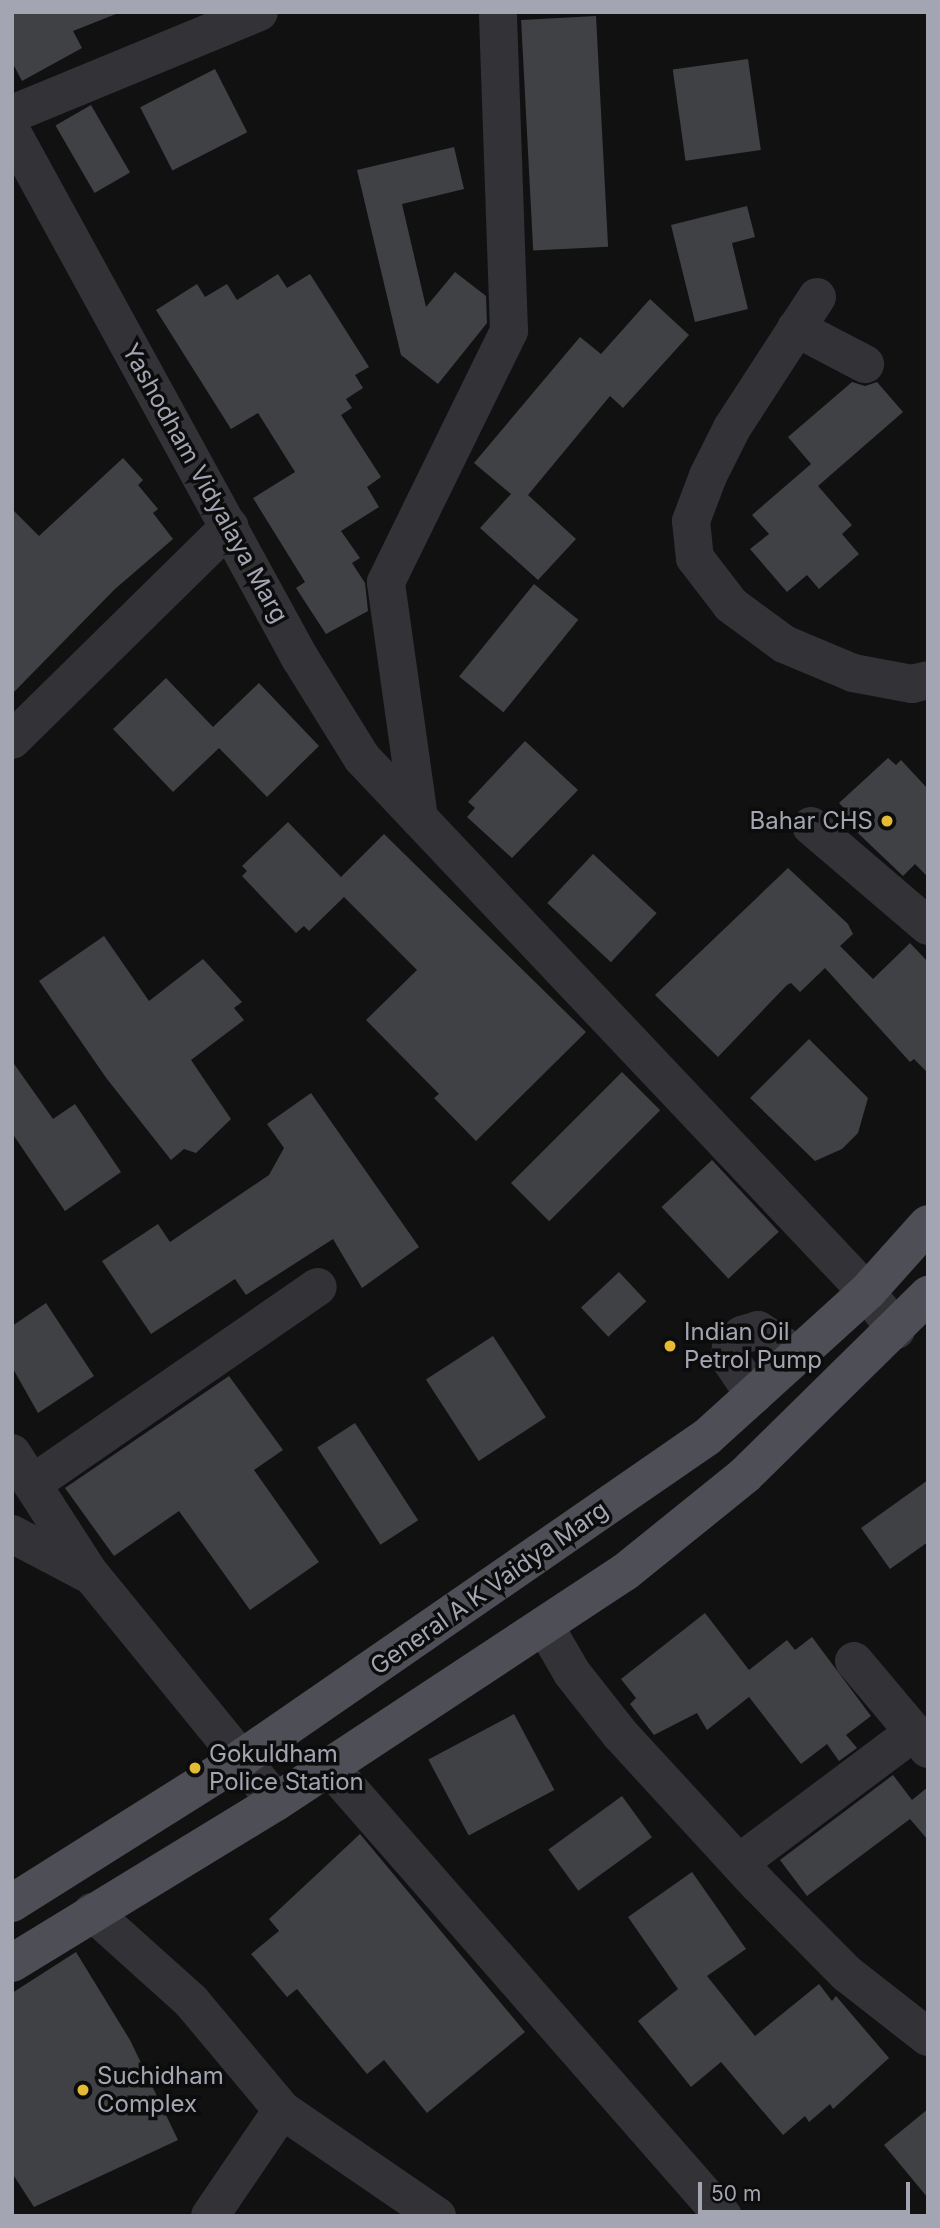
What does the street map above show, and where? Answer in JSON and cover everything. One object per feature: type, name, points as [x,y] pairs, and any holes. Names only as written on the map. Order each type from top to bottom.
[{"type":"main road","name":"General A K Vaidya Marg","points":[[12,1903],[242,1758],[707,1437],[867,1292],[928,1224]]},
{"type":"main road","points":[[12,1963],[276,1802],[546,1628],[625,1572],[745,1475],[920,1310]]},
{"type":"street","points":[[12,114],[258,12]]},
{"type":"street","points":[[419,818],[386,582],[509,331],[498,12]]},
{"type":"street","name":"Yashodham Vidyalaya Marg","points":[[12,132],[300,658],[362,758],[867,1292],[920,1310]]},
{"type":"street","points":[[865,364],[807,313],[732,428],[708,475],[691,522],[695,558],[731,605],[784,644],[853,673],[912,684],[928,680]]},
{"type":"street","points":[[12,740],[230,526]]},
{"type":"street","points":[[811,826],[928,926]]},
{"type":"street","points":[[276,1802],[92,1576],[22,1468],[318,1287]]},
{"type":"street","points":[[754,1395],[730,1359],[731,1346],[742,1335],[758,1330],[798,1355]]},
{"type":"street","points":[[12,1534],[92,1576]]},
{"type":"street","points":[[546,1628],[572,1672],[620,1734],[739,1863],[846,1973],[928,2037]]},
{"type":"street","points":[[739,1863],[921,1740],[854,1661]]},
{"type":"street","points":[[329,1766],[723,2216]]},
{"type":"street","points":[[92,1912],[191,2001],[282,2110],[437,2216]]},
{"type":"street","points":[[210,2216],[282,2110]]},
{"type":"building","points":[[12,12],[116,14],[73,31],[82,48],[22,81],[12,62]]},
{"type":"building","points":[[596,16],[608,247],[533,251],[521,20]]},
{"type":"building","points":[[748,59],[761,150],[686,161],[673,70]]},
{"type":"building","points":[[215,69],[247,132],[172,170],[140,107]]},
{"type":"building","points":[[91,105],[130,173],[94,193],[55,126]]},
{"type":"building","points":[[454,147],[464,189],[402,204],[426,307],[455,272],[486,296],[487,323],[438,384],[401,355],[357,170]]},
{"type":"building","points":[[747,206],[755,237],[732,243],[748,309],[695,322],[671,225]]},
{"type":"building","points":[[278,274],[287,288],[310,274],[369,367],[355,375],[363,388],[346,399],[352,408],[341,415],[381,477],[367,487],[379,507],[341,531],[360,558],[352,563],[365,583],[368,611],[326,634],[296,588],[305,582],[253,498],[295,472],[258,413],[231,429],[156,310],[197,284],[205,297],[227,284],[237,300]]},
{"type":"building","points":[[650,299],[689,335],[623,408],[610,396],[528,495],[576,539],[538,580],[480,528],[511,494],[474,463],[580,337],[601,354]]},
{"type":"building","points":[[852,382],[865,386],[877,382],[903,412],[818,486],[852,525],[842,534],[859,554],[819,589],[807,575],[787,592],[750,549],[769,534],[752,515],[811,464],[788,437]]},
{"type":"building","points":[[123,458],[143,480],[138,485],[158,509],[153,513],[173,539],[115,589],[12,694],[12,509],[39,536]]},
{"type":"building","points":[[534,584],[578,620],[503,712],[459,676]]},
{"type":"building","points":[[166,678],[213,727],[259,683],[319,746],[267,797],[219,748],[173,792],[113,729]]},
{"type":"building","points":[[525,741],[578,790],[512,858],[467,817],[475,808],[468,802]]},
{"type":"building","name":"Bahar CHS","points":[[888,758],[896,765],[901,760],[928,789],[928,877],[915,864],[903,876],[838,814],[844,808],[839,803]]},
{"type":"building","points":[[288,822],[341,877],[384,834],[586,1032],[476,1141],[434,1098],[439,1094],[366,1020],[417,970],[344,897],[309,931],[304,926],[296,933],[242,876],[247,871],[242,866]]},
{"type":"building","points":[[593,854],[657,913],[611,962],[547,903]]},
{"type":"building","points":[[788,868],[848,924],[853,934],[840,946],[873,979],[910,943],[928,962],[928,1073],[914,1059],[910,1062],[825,968],[800,992],[791,983],[787,985],[718,1057],[655,995]]},
{"type":"building","points":[[104,936],[149,1001],[203,959],[242,1002],[234,1008],[244,1020],[191,1060],[231,1119],[196,1153],[184,1149],[171,1160],[107,1079],[39,981]]},
{"type":"building","points":[[809,1039],[868,1098],[858,1133],[842,1149],[815,1161],[750,1098]]},
{"type":"building","points":[[12,1061],[53,1119],[75,1104],[121,1172],[65,1211],[12,1133]]},
{"type":"building","points":[[622,1072],[660,1110],[549,1221],[511,1183]]},
{"type":"building","points":[[311,1093],[419,1247],[362,1288],[333,1239],[246,1295],[235,1279],[151,1334],[102,1261],[158,1224],[170,1242],[269,1175],[284,1148],[267,1124]]},
{"type":"building","points":[[712,1160],[779,1232],[728,1279],[662,1207]]},
{"type":"building","points":[[619,1272],[646,1301],[608,1337],[581,1307]]},
{"type":"building","points":[[46,1303],[94,1376],[38,1413],[12,1367],[12,1326]]},
{"type":"building","points":[[493,1336],[546,1417],[479,1461],[426,1380]]},
{"type":"building","points":[[229,1376],[283,1450],[254,1470],[319,1562],[250,1610],[179,1511],[114,1556],[65,1488]]},
{"type":"building","points":[[355,1423],[418,1520],[380,1545],[317,1448]]},
{"type":"building","points":[[928,1480],[928,1542],[890,1569],[861,1528]]},
{"type":"building","points":[[705,1613],[749,1670],[787,1640],[795,1650],[812,1637],[871,1716],[846,1735],[857,1748],[839,1761],[827,1744],[801,1764],[749,1697],[707,1730],[697,1713],[654,1735],[630,1704],[636,1698],[621,1679]]},
{"type":"building","points":[[514,1714],[554,1790],[469,1835],[428,1760]]},
{"type":"building","points":[[893,1775],[912,1800],[928,1787],[928,1840],[910,1819],[807,1896],[780,1860]]},
{"type":"building","points":[[622,1796],[652,1837],[578,1891],[548,1849]]},
{"type":"building","points":[[360,1834],[525,2032],[427,2113],[384,2060],[367,2074],[297,1989],[287,1997],[251,1954],[279,1931],[269,1919]]},
{"type":"building","points":[[692,1872],[746,1949],[707,1976],[755,2036],[819,1984],[832,2001],[836,1996],[889,2058],[833,2109],[830,2104],[809,2122],[805,2116],[783,2135],[721,2062],[691,2087],[638,2021],[678,1989],[628,1917]]},
{"type":"building","name":"Suchidham Complex","points":[[76,1952],[130,2040],[178,2140],[34,2207],[12,2173],[12,1993]]},
{"type":"building","points":[[928,2109],[928,2198],[884,2145]]},
{"type":"place","name":"Bahar CHS","points":[[887,821]]},
{"type":"place","name":"Indian Oil Petrol Pump","points":[[670,1346]]},
{"type":"place","name":"Gokuldham Police Station","points":[[195,1768]]},
{"type":"place","name":"Suchidham Complex","points":[[83,2090]]}]
